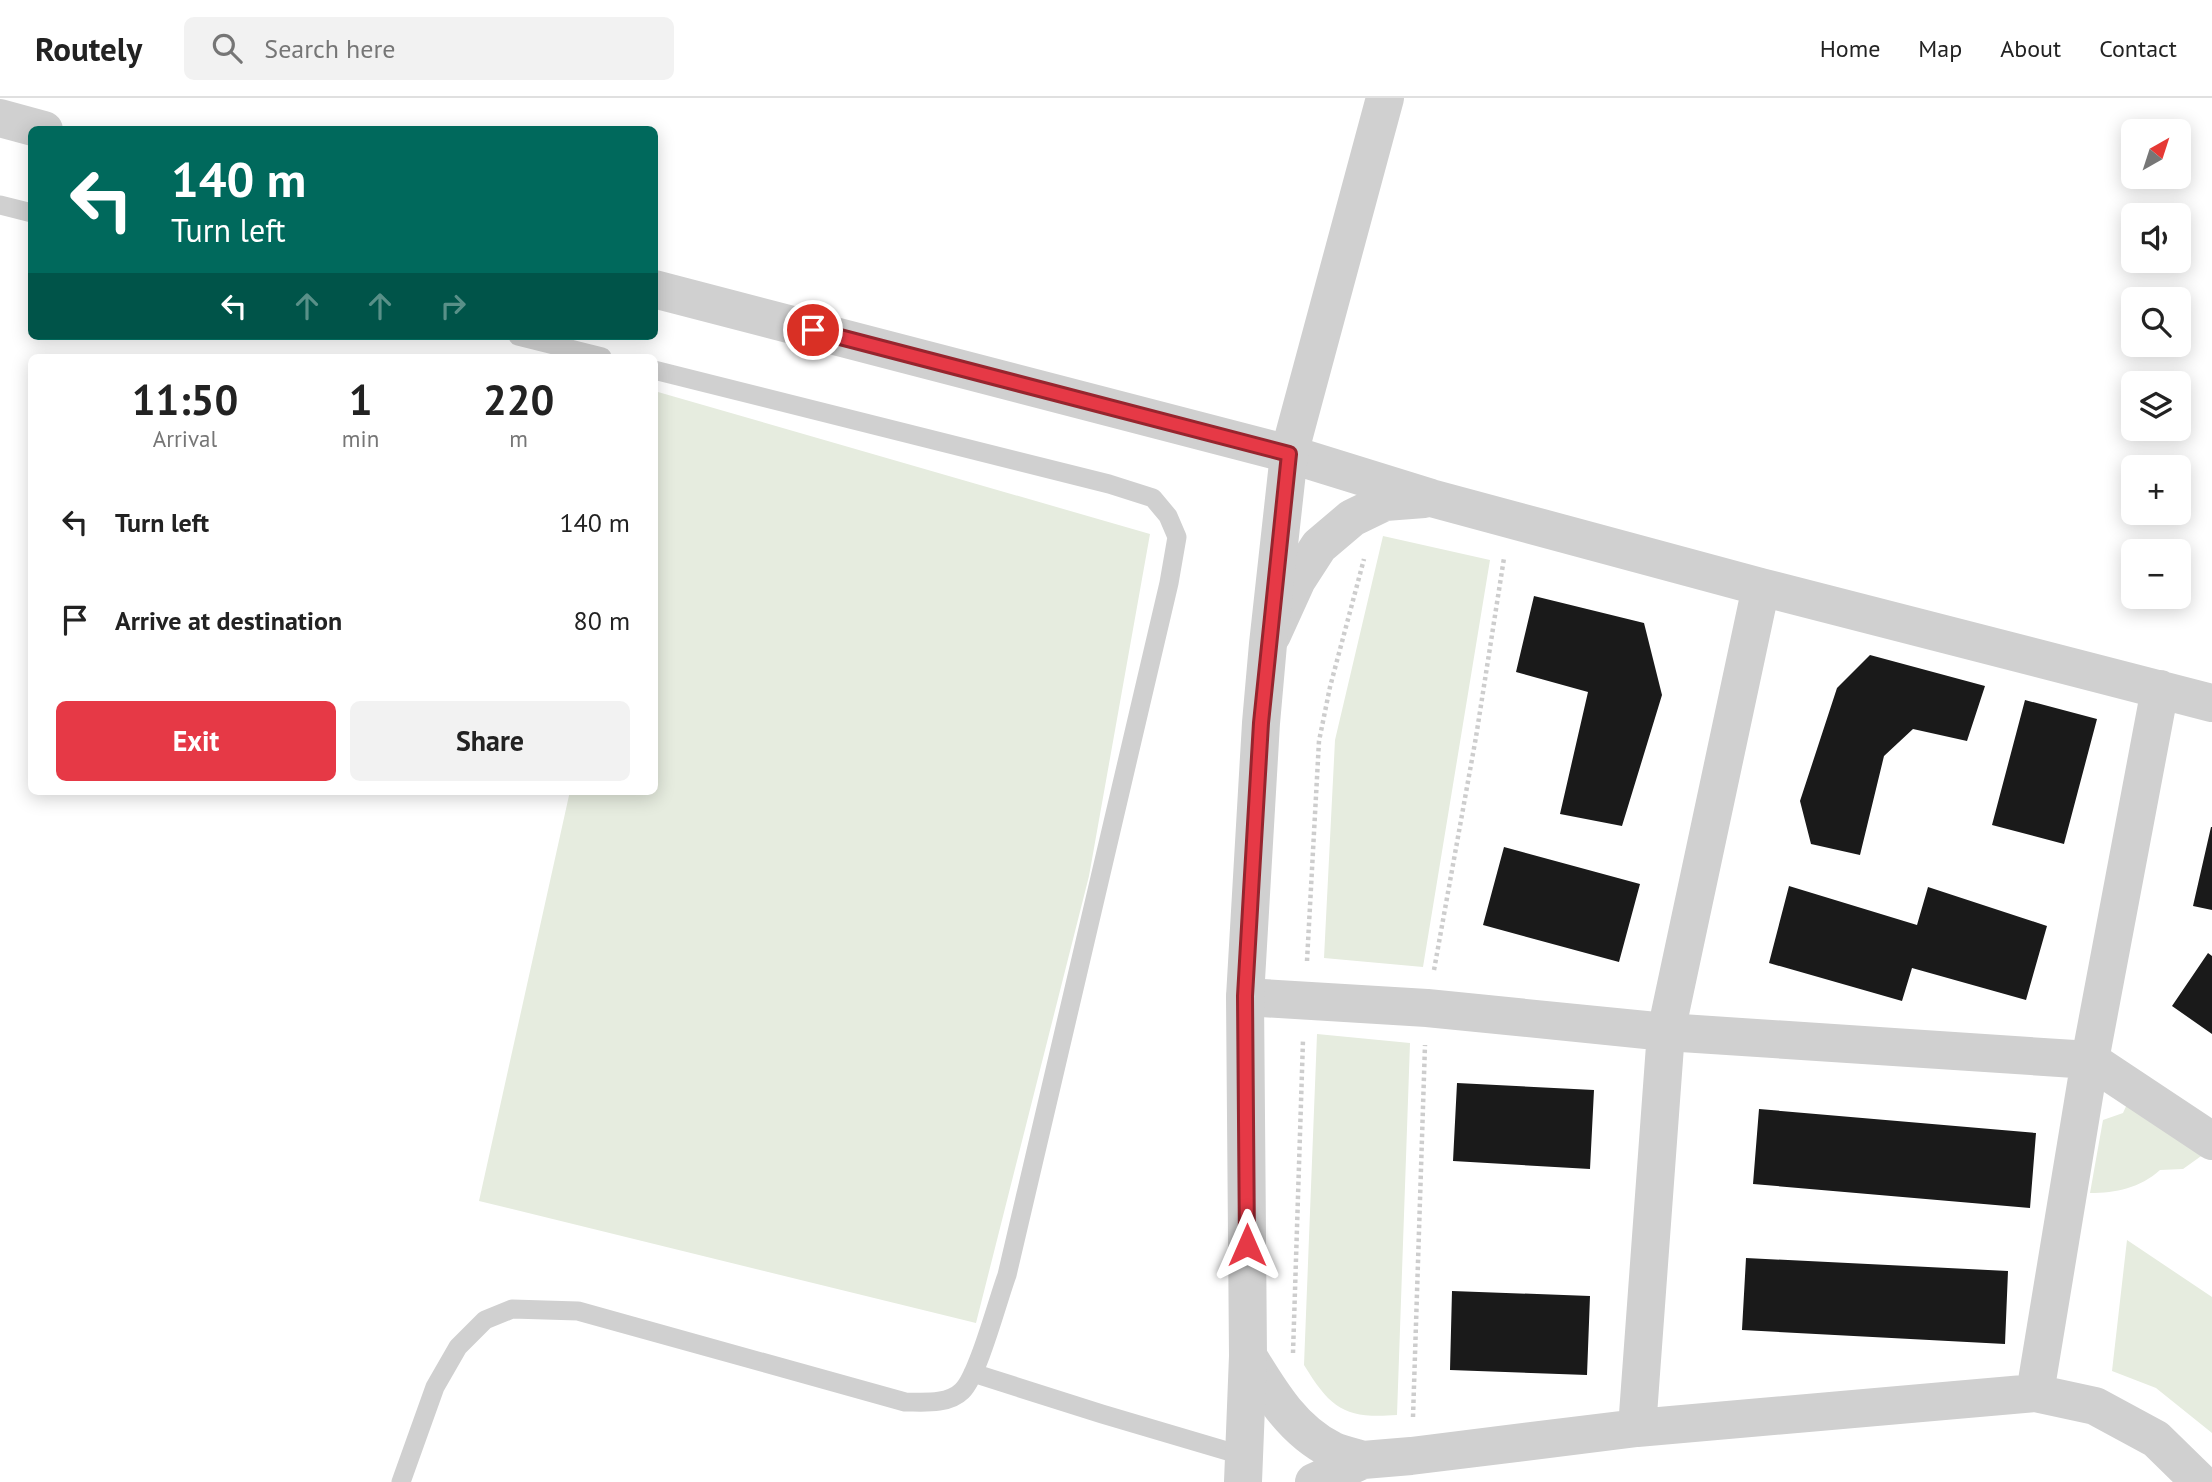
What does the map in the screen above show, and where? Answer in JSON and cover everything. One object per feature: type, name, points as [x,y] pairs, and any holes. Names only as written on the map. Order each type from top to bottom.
[{"type":"street","points":[[1244,1469],[1248,1356],[1245,996],[1268,644],[1289,454],[1385,98]]},
{"type":"street","points":[[0,118],[29,126]]},
{"type":"street","points":[[658,290],[1289,454],[1431,498],[1761,587],[2212,703]]},
{"type":"street","points":[[1268,644],[1297,580],[1319,546],[1352,518],[1385,502],[1431,498]]},
{"type":"street","points":[[1637,1427],[1666,1032],[1761,587]]},
{"type":"street","points":[[2035,1393],[2090,1060],[2160,689]]},
{"type":"street","points":[[1245,996],[1427,1008],[1666,1032],[2090,1060],[2212,1141]]},
{"type":"street","points":[[1248,1356],[1275,1400],[1300,1428],[1332,1450],[1363,1460]]},
{"type":"street","points":[[1314,1482],[1363,1460],[1637,1427],[2035,1393],[2095,1406],[2156,1439],[2200,1482]]},
{"type":"lane","points":[[0,205],[28,212]]},
{"type":"lane","points":[[534,340],[590,354]]},
{"type":"lane","points":[[401,1482],[435,1387],[458,1347],[485,1320],[512,1310],[578,1311],[905,1402],[936,1402],[961,1392],[973,1373],[1007,1275],[1107,854],[1177,537],[1168,516],[1153,498],[658,371]]},
{"type":"lane","points":[[973,1373],[1102,1414],[1244,1469]]},
{"type":"shaded area","points":[[658,392],[1150,534],[1089,876],[976,1323],[479,1201],[569,795],[658,795]]},
{"type":"shaded area","points":[[1383,536],[1490,560],[1423,967],[1324,958],[1335,740]]},
{"type":"shaded area","points":[[1317,1034],[1410,1043],[1397,1415],[1364,1415],[1341,1408],[1323,1392],[1304,1365]]},
{"type":"shaded area","points":[[2128,1102],[2204,1154],[2183,1169],[2160,1170],[2127,1188],[2090,1193],[2103,1120],[2123,1113]]},
{"type":"shaded area","points":[[2127,1240],[2212,1297],[2212,1433],[2156,1388],[2112,1371]]},
{"type":"building","points":[[1534,596],[1644,623],[1662,695],[1622,826],[1560,814],[1588,692],[1516,672]]},
{"type":"building","points":[[1870,655],[1985,686],[1967,741],[1913,729],[1884,756],[1860,855],[1811,844],[1800,801],[1837,688]]},
{"type":"building","points":[[2025,700],[2097,719],[2064,844],[1992,825]]},
{"type":"building","points":[[2212,827],[2212,910],[2193,906]]},
{"type":"building","points":[[1504,847],[1640,884],[1619,962],[1483,925]]},
{"type":"building","points":[[1789,886],[1917,925],[1928,887],[2047,926],[2026,1000],[1912,968],[1902,1001],[1769,963]]},
{"type":"building","points":[[2208,953],[2212,956],[2212,1034],[2172,1006]]},
{"type":"building","points":[[1457,1083],[1594,1090],[1590,1169],[1453,1161]]},
{"type":"building","points":[[1759,1109],[2036,1133],[2030,1208],[1753,1184]]},
{"type":"building","points":[[1746,1258],[2008,1271],[2005,1344],[1742,1330]]},
{"type":"building","points":[[1452,1291],[1590,1296],[1587,1375],[1450,1370]]},
{"type":"route","points":[[813,330],[1289,454],[1261,723],[1245,996],[1247,1245]]}]
